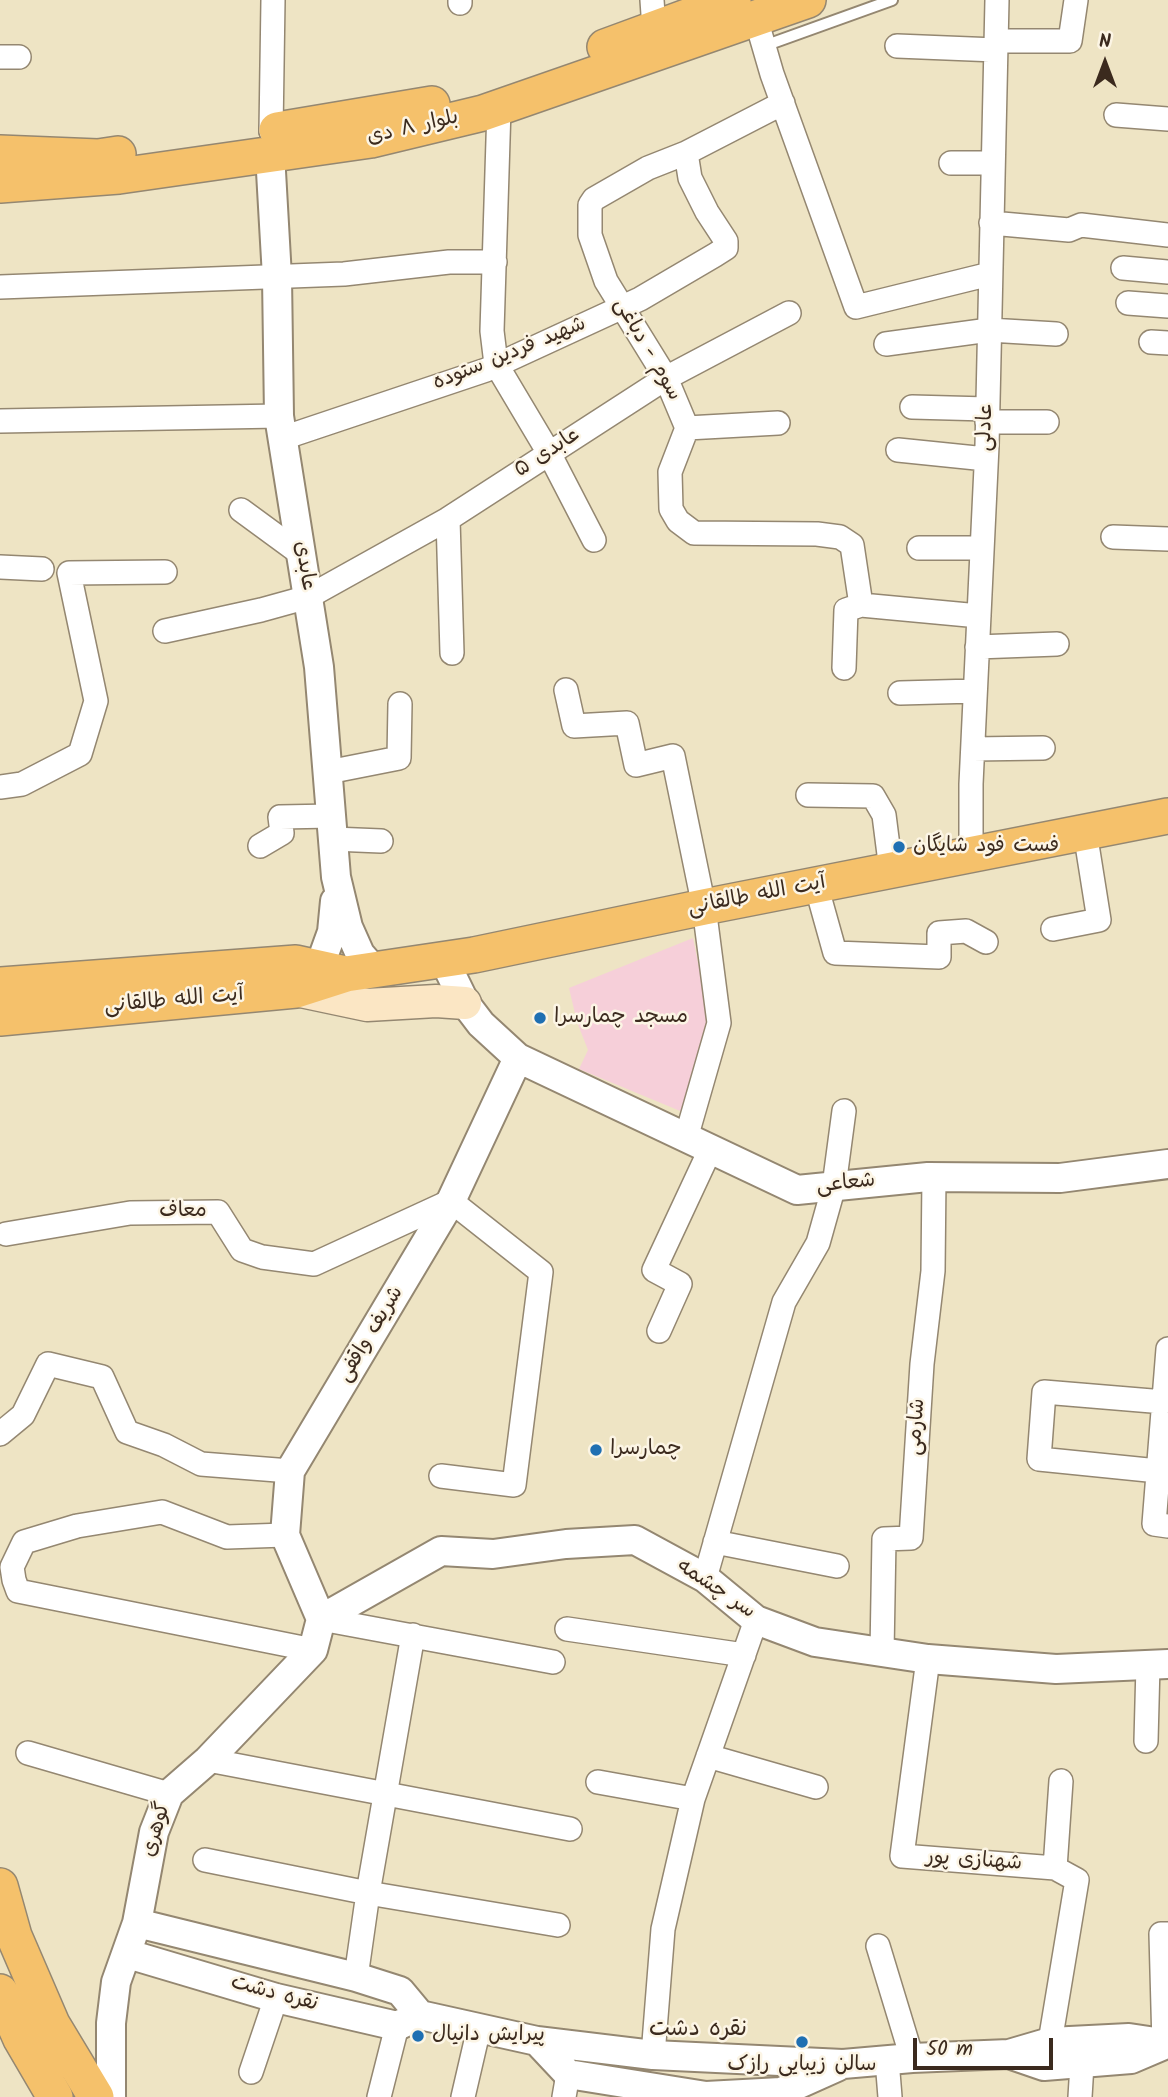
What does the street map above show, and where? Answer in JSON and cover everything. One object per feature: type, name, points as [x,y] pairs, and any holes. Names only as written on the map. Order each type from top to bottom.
[{"type":"main road","name":"بلوار ۸ دی","points":[[0,153],[99,157],[270,142],[372,140],[499,108],[808,0]]},
{"type":"main road","name":"بلوار ۸ دی","points":[[0,185],[119,176],[436,103],[532,75],[653,14],[751,22]]},
{"type":"main road","name":"آیت الله طالقانی","points":[[1,1010],[154,989],[334,975],[459,958],[704,906],[1168,816]]},
{"type":"main road","points":[[334,975],[367,1005],[436,1001],[473,1014]]},
{"type":"main road","points":[[0,1886],[14,1936],[52,2024],[96,2097]]},
{"type":"main road","points":[[0,1992],[21,2039],[55,2097]]},
{"type":"street","points":[[270,142],[273,0]]},
{"type":"street","name":"عادلی","points":[[971,855],[975,691],[986,459],[997,0]]},
{"type":"street","points":[[897,46],[1070,41],[1076,0]]},
{"type":"street","points":[[751,22],[856,307],[990,274]]},
{"type":"street","name":"سوم - دباغی","points":[[783,103],[686,153],[648,168],[594,199],[590,205],[590,235],[606,281],[666,378],[687,428],[670,472],[671,509],[678,521],[694,533],[817,534],[840,537],[852,545],[861,605]]},
{"type":"street","points":[[499,108],[492,331],[496,364],[549,453],[594,540]]},
{"type":"street","points":[[1116,115],[1168,119]]},
{"type":"street","name":"عابدی","points":[[270,142],[281,427],[319,667],[336,877],[348,927],[360,954],[334,975]]},
{"type":"street","name":"شهید فردین ستوده","points":[[0,421],[281,427],[473,374],[622,308],[726,248],[726,241],[707,212],[690,178],[686,153]]},
{"type":"street","points":[[951,163],[993,163]]},
{"type":"street","points":[[991,223],[1069,230],[1081,225],[1168,235]]},
{"type":"street","points":[[0,287],[344,274],[449,262],[495,262]]},
{"type":"street","points":[[1123,268],[1168,272]]},
{"type":"street","points":[[1128,303],[1168,306]]},
{"type":"street","name":"عابدی ۵","points":[[165,631],[308,597],[448,519],[666,378],[789,313]]},
{"type":"street","points":[[886,344],[989,330],[1056,334]]},
{"type":"street","points":[[912,407],[1047,422]]},
{"type":"street","points":[[687,428],[778,423]]},
{"type":"street","points":[[898,450],[986,459]]},
{"type":"street","points":[[241,510],[301,554]]},
{"type":"street","points":[[448,519],[452,653]]},
{"type":"street","points":[[1113,537],[1168,539]]},
{"type":"street","points":[[919,548],[982,548]]},
{"type":"street","points":[[0,566],[42,569]]},
{"type":"street","points":[[0,787],[22,783],[80,754],[96,701],[69,573],[165,572]]},
{"type":"street","points":[[844,668],[846,610],[861,605],[979,616]]},
{"type":"street","points":[[977,648],[1057,644]]},
{"type":"street","points":[[566,690],[574,726],[627,723],[636,765],[673,756],[704,906],[719,1023],[698,1144],[654,1270],[680,1284],[659,1331]]},
{"type":"street","points":[[900,693],[975,691]]},
{"type":"street","points":[[328,772],[399,758],[400,704]]},
{"type":"street","points":[[973,749],[1043,748]]},
{"type":"street","points":[[808,795],[873,796],[884,815],[891,870]]},
{"type":"street","points":[[260,846],[282,833],[280,817],[332,827],[381,841]]},
{"type":"street","points":[[1053,929],[1099,920],[1085,832]]},
{"type":"street","points":[[334,975],[332,932],[336,877]]},
{"type":"street","points":[[816,885],[835,953],[939,957],[939,933],[966,931],[986,942]]},
{"type":"street","points":[[459,958],[473,1014]]},
{"type":"street","name":"شعاعی","points":[[473,1014],[519,1058],[797,1190],[934,1177],[1060,1178],[1168,1164]]},
{"type":"street","name":"شریف واقفی","points":[[321,1619],[285,1535],[290,1471],[451,1201],[519,1058]]},
{"type":"street","points":[[705,1578],[784,1302],[818,1243],[834,1186],[844,1111]]},
{"type":"street","name":"شارمی","points":[[882,1652],[884,1539],[911,1538],[922,1364],[933,1271],[934,1177]]},
{"type":"street","points":[[441,1476],[514,1485],[541,1272],[451,1201]]},
{"type":"street","name":"معاف","points":[[6,1234],[130,1213],[218,1212],[242,1250],[262,1257],[314,1264],[451,1201]]},
{"type":"street","points":[[1161,1525],[1158,1471],[1168,1349]]},
{"type":"street","points":[[0,1434],[23,1415],[48,1364],[102,1377],[127,1433],[164,1445],[201,1464],[290,1471]]},
{"type":"street","points":[[1158,1471],[1039,1459],[1045,1392],[1164,1402]]},
{"type":"street","points":[[285,1535],[227,1537],[162,1512],[77,1526],[24,1542],[12,1567],[18,1591],[313,1650]]},
{"type":"street","name":"سر چشمه","points":[[321,1619],[441,1551],[493,1554],[566,1544],[635,1540],[705,1578],[756,1619],[815,1642],[928,1659],[1056,1669],[1158,1665]]},
{"type":"street","points":[[715,1542],[837,1566]]},
{"type":"street","points":[[321,1619],[553,1662]]},
{"type":"street","name":"گوهری","points":[[111,2097],[111,2023],[117,1982],[137,1923],[154,1832],[169,1794],[208,1760],[313,1650],[321,1619]]},
{"type":"street","points":[[653,2054],[663,1929],[693,1799],[756,1619]]},
{"type":"street","points":[[567,1629],[744,1655]]},
{"type":"street","points":[[356,1977],[413,1635]]},
{"type":"street","name":"شهنازی پور","points":[[928,1659],[902,1856],[1055,1868]]},
{"type":"street","points":[[1146,1741],[1158,1665]]},
{"type":"street","points":[[28,1753],[169,1794]]},
{"type":"street","points":[[708,1756],[816,1787]]},
{"type":"street","points":[[208,1760],[570,1829]]},
{"type":"street","points":[[1050,2042],[1077,1880],[1055,1868],[1060,1781]]},
{"type":"street","points":[[598,1782],[693,1799]]},
{"type":"street","points":[[205,1860],[368,1894],[558,1925]]},
{"type":"street","name":"نقره دشت","points":[[137,1923],[356,1977],[400,1991],[409,2020]]},
{"type":"street","points":[[160,1963],[156,1948],[160,1937],[170,1931]]},
{"type":"street","points":[[1166,2045],[1161,1934],[1168,1934]]},
{"type":"street","points":[[878,1946],[899,2059],[890,2097]]},
{"type":"street","name":"نقره دشت","points":[[128,1954],[276,1998],[409,2020],[479,2028],[537,2041],[653,2054],[843,2064],[1009,2054],[1050,2042],[1083,2052]]},
{"type":"street","points":[[251,2073],[276,1998]]},
{"type":"street","points":[[379,2097],[409,2020]]},
{"type":"street","points":[[463,2097],[479,2028]]},
{"type":"street","name":"نقره دشت","points":[[1009,2054],[1044,2066],[1129,2038],[1166,2045]]},
{"type":"street","name":"نقره دشت","points":[[537,2041],[566,2086],[706,2096],[781,2092],[843,2064]]},
{"type":"street","points":[[1080,2097],[1083,2052]]},
{"type":"lane","points":[[751,22],[892,0]]},
{"type":"shaded area","points":[[693,938],[711,1027],[685,1113],[579,1069],[588,1050],[577,1022],[569,988]]},
{"type":"place","name":"فست فود شایگان","points":[[899,847]]},
{"type":"place","name":"مسجد چمارسرا","points":[[540,1018]]},
{"type":"place","name":"چمارسرا","points":[[596,1450]]},
{"type":"place","name":"پیرایش دانیال","points":[[418,2036]]},
{"type":"place","name":"سالن زیبایی رازک","points":[[802,2042]]},
{"type":"district","name":"نقره دشت","points":[[698,2031]]}]
